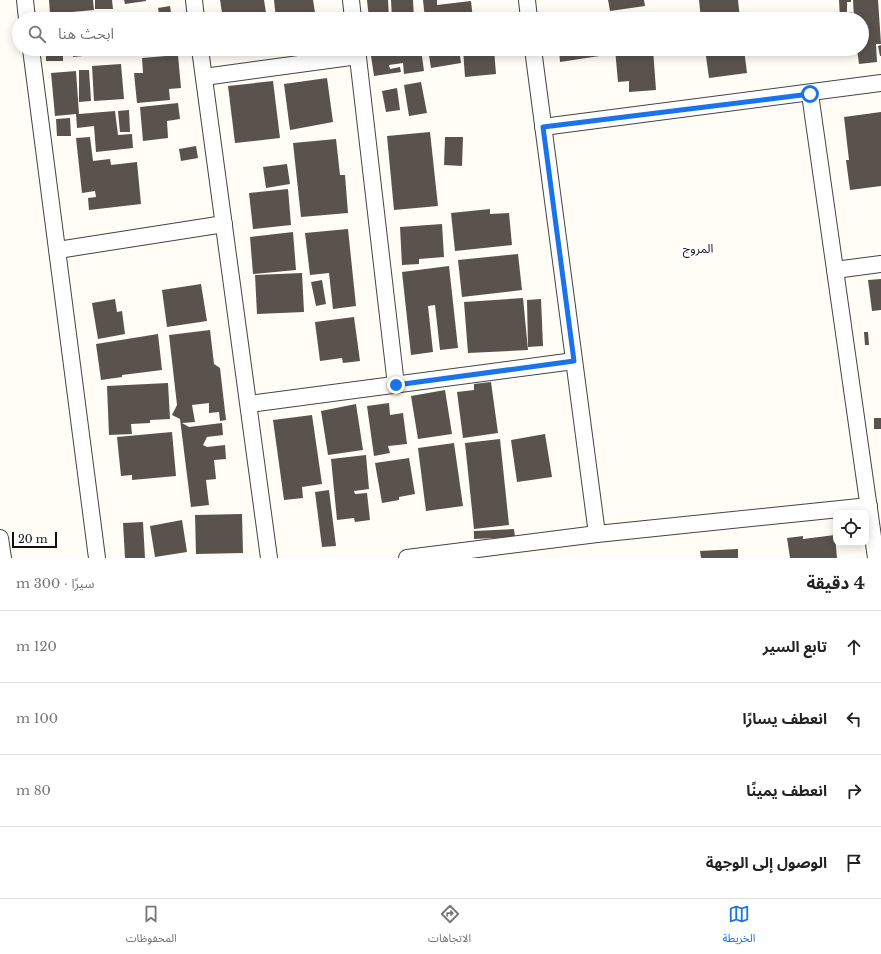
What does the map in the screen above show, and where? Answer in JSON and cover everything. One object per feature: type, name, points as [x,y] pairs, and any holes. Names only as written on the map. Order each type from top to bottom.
[{"type":"street","points":[[25,0],[26,12]]},
{"type":"street","points":[[194,0],[195,12]]},
{"type":"street","points":[[351,0],[352,12]]},
{"type":"street","points":[[527,0],[529,12]]},
{"type":"street","points":[[32,56],[97,558]]},
{"type":"street","points":[[201,56],[269,558]]},
{"type":"street","points":[[204,77],[339,56]]},
{"type":"street","points":[[358,56],[396,385]]},
{"type":"street","points":[[534,56],[597,534]]},
{"type":"street","points":[[543,127],[810,94],[881,83]]},
{"type":"street","points":[[810,94],[876,558]]},
{"type":"street","points":[[58,250],[224,224]]},
{"type":"street","points":[[835,270],[881,264]]},
{"type":"street","points":[[248,404],[574,361]]},
{"type":"street","points":[[407,558],[506,552],[597,534],[869,506]]},
{"type":"street","points":[[0,538],[3,558]]},
{"type":"building","points":[[49,0],[93,0],[94,10],[50,12]]},
{"type":"building","points":[[95,0],[112,0],[113,9],[95,9]]},
{"type":"building","points":[[124,0],[146,0],[146,1],[125,4]]},
{"type":"building","points":[[220,0],[264,0],[266,12],[222,12]]},
{"type":"building","points":[[274,0],[313,0],[315,12],[275,12]]},
{"type":"building","points":[[367,0],[388,0],[389,12],[368,12]]},
{"type":"building","points":[[391,0],[413,0],[414,12],[392,12]]},
{"type":"building","points":[[423,0],[437,0],[437,5],[471,1],[472,12],[424,12]]},
{"type":"building","points":[[608,0],[644,0],[645,6],[610,11]]},
{"type":"building","points":[[699,0],[738,0],[739,12],[700,12]]},
{"type":"building","points":[[839,0],[851,0],[851,2],[847,2],[847,12],[840,12]]},
{"type":"building","points":[[853,0],[878,0],[881,44],[876,44],[877,62],[859,64],[858,56],[869,56],[869,12],[854,12]]},
{"type":"building","points":[[170,6],[171,12],[159,12],[158,8]]},
{"type":"building","points":[[881,45],[881,56],[880,56],[878,46]]},
{"type":"building","points":[[46,56],[63,56],[63,61],[46,61]]},
{"type":"building","points":[[178,56],[181,88],[169,89],[170,100],[137,103],[134,73],[143,73],[142,58]]},
{"type":"building","points":[[371,56],[422,56],[424,71],[404,74],[403,63],[389,65],[390,69],[400,67],[401,72],[374,76]]},
{"type":"building","points":[[429,56],[460,56],[461,63],[431,68]]},
{"type":"building","points":[[464,56],[495,56],[496,74],[465,77]]},
{"type":"building","points":[[560,56],[599,56],[560,62]]},
{"type":"building","points":[[616,56],[654,56],[656,90],[629,92],[629,81],[618,82]]},
{"type":"building","points":[[706,56],[745,56],[747,73],[709,78]]},
{"type":"building","points":[[121,64],[124,99],[94,101],[92,66]]},
{"type":"building","points":[[79,70],[89,70],[91,101],[79,102]]},
{"type":"building","points":[[76,71],[79,114],[115,111],[118,135],[132,134],[133,148],[96,152],[94,126],[77,128],[76,114],[55,116],[51,73]]},
{"type":"building","points":[[327,78],[333,122],[290,130],[284,84]]},
{"type":"building","points":[[273,81],[280,138],[235,143],[228,86]]},
{"type":"building","points":[[421,82],[427,113],[409,116],[404,85]]},
{"type":"building","points":[[397,88],[400,110],[386,112],[382,91]]},
{"type":"building","points":[[178,103],[180,119],[167,121],[168,138],[143,141],[140,107]]},
{"type":"building","points":[[129,110],[130,132],[120,132],[118,111]]},
{"type":"building","points":[[881,112],[881,186],[850,190],[846,160],[849,160],[844,117]]},
{"type":"building","points":[[70,118],[71,136],[57,136],[56,119]]},
{"type":"building","points":[[430,132],[438,206],[394,210],[387,136]]},
{"type":"building","points":[[90,137],[93,161],[110,159],[111,165],[137,162],[141,204],[89,210],[88,198],[96,197],[95,191],[82,193],[76,138]]},
{"type":"building","points":[[445,137],[463,137],[462,166],[444,165]]},
{"type":"building","points":[[336,139],[340,175],[345,175],[348,213],[301,217],[293,143]]},
{"type":"building","points":[[196,146],[198,158],[181,161],[179,149]]},
{"type":"building","points":[[287,164],[290,184],[266,188],[263,167]]},
{"type":"building","points":[[288,189],[291,225],[253,229],[249,193]]},
{"type":"building","points":[[490,209],[490,214],[509,213],[512,245],[455,251],[451,213]]},
{"type":"building","points":[[442,224],[444,257],[419,259],[419,264],[402,265],[400,227]]},
{"type":"building","points":[[348,229],[356,306],[333,309],[329,273],[310,275],[305,233]]},
{"type":"building","points":[[293,232],[296,270],[253,274],[250,237]]},
{"type":"building","points":[[518,254],[522,290],[462,297],[458,260]]},
{"type":"building","points":[[449,266],[458,348],[440,350],[435,305],[428,306],[433,352],[411,355],[402,272]]},
{"type":"building","points":[[302,273],[304,312],[257,314],[255,275]]},
{"type":"building","points":[[881,279],[881,310],[872,311],[868,280]]},
{"type":"building","points":[[322,280],[326,304],[316,306],[311,282]]},
{"type":"building","points":[[201,284],[207,321],[167,327],[162,290]]},
{"type":"building","points":[[523,298],[528,350],[468,353],[464,302]]},
{"type":"building","points":[[115,299],[117,312],[122,311],[125,334],[98,339],[92,303]]},
{"type":"building","points":[[541,299],[543,346],[528,347],[527,300]]},
{"type":"building","points":[[354,317],[360,361],[343,363],[342,358],[320,361],[315,322]]},
{"type":"building","points":[[210,330],[214,364],[220,368],[226,420],[220,421],[219,412],[209,413],[209,403],[192,405],[195,422],[182,423],[189,427],[222,423],[223,435],[207,437],[203,445],[207,447],[225,445],[226,459],[214,460],[216,479],[206,480],[209,505],[191,507],[180,419],[172,415],[177,405],[169,335]]},
{"type":"building","points":[[864,332],[868,332],[869,345],[865,345]]},
{"type":"building","points":[[158,334],[162,370],[122,375],[122,377],[101,380],[96,344]]},
{"type":"building","points":[[491,382],[498,433],[463,438],[457,392],[474,390],[474,384]]},
{"type":"building","points":[[168,383],[170,419],[150,420],[150,423],[131,424],[132,434],[109,435],[107,386]]},
{"type":"building","points":[[445,390],[452,434],[418,439],[411,396]]},
{"type":"building","points":[[389,403],[390,415],[403,413],[407,444],[388,446],[390,453],[374,456],[367,406]]},
{"type":"building","points":[[356,404],[363,450],[328,455],[321,411]]},
{"type":"building","points":[[312,415],[322,484],[302,487],[303,498],[284,500],[273,420]]},
{"type":"building","points":[[874,418],[881,418],[881,429],[874,429]]},
{"type":"building","points":[[172,432],[176,476],[132,480],[132,475],[121,476],[117,437]]},
{"type":"building","points":[[545,434],[552,477],[517,482],[511,440]]},
{"type":"building","points":[[500,439],[509,525],[474,529],[465,443]]},
{"type":"building","points":[[454,443],[463,506],[426,511],[418,448]]},
{"type":"building","points":[[366,455],[369,489],[354,491],[355,494],[367,493],[370,520],[355,522],[354,518],[337,520],[331,459]]},
{"type":"building","points":[[409,458],[415,494],[399,497],[399,500],[382,503],[375,463]]},
{"type":"building","points":[[329,490],[336,546],[322,547],[315,492]]},
{"type":"building","points":[[242,514],[243,553],[196,554],[195,515]]},
{"type":"building","points":[[182,520],[187,552],[155,557],[150,526]]},
{"type":"building","points":[[143,522],[145,558],[125,558],[123,523]]},
{"type":"building","points":[[514,529],[515,537],[474,539],[474,531]]},
{"type":"building","points":[[833,535],[833,546],[836,546],[837,558],[790,558],[787,538],[803,536],[803,539]]},
{"type":"building","points":[[738,549],[738,558],[701,558],[700,551]]},
{"type":"district","name":"المروج","points":[[698,248]]},
{"type":"route","points":[[396,385],[574,361],[543,127],[810,94]]}]
